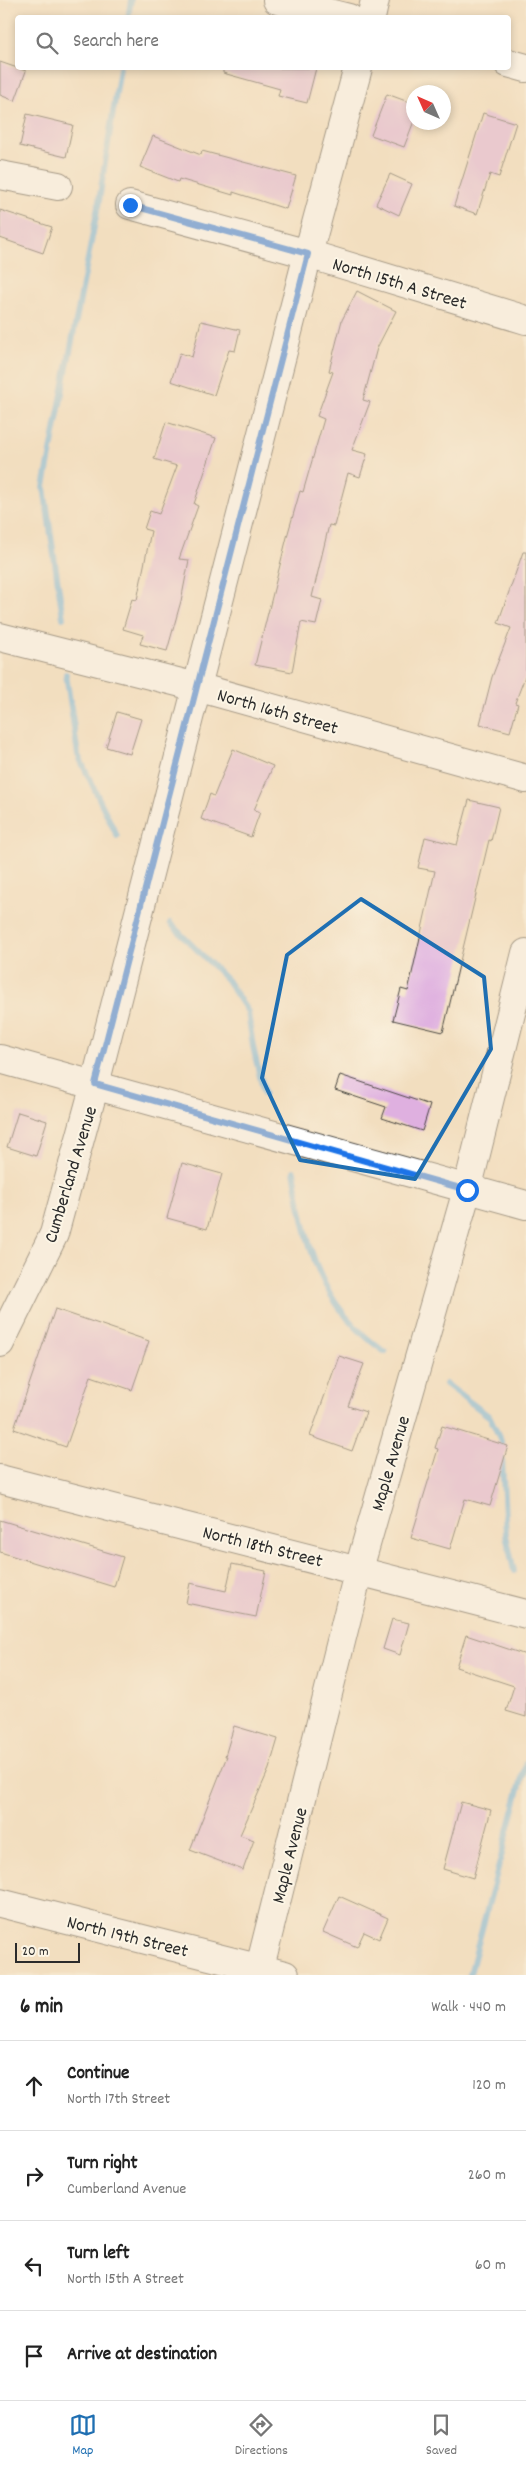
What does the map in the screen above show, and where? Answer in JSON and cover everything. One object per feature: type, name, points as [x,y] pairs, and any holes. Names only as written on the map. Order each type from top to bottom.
[{"type":"street","points":[[277,0],[337,15]]},
{"type":"street","points":[[372,15],[375,0]]},
{"type":"street","points":[[511,64],[526,68]]},
{"type":"street","name":"Cumberland Avenue","points":[[0,1343],[54,1234],[95,1084],[308,254],[357,70]]},
{"type":"street","points":[[0,175],[58,186]]},
{"type":"street","name":"North 15th A Street","points":[[130,205],[308,254],[526,320]]},
{"type":"street","name":"North 16th Street","points":[[0,637],[197,687],[526,779]]},
{"type":"street","name":"Maple Avenue","points":[[268,1973],[359,1570],[467,1190],[526,953]]},
{"type":"street","points":[[0,1059],[526,1205]]},
{"type":"street","name":"North 18th Street","points":[[0,1479],[526,1614]]},
{"type":"street","name":"North 19th Street","points":[[0,1903],[268,1973]]},
{"type":"highlighted area","points":[[361,899],[484,977],[491,1049],[415,1179],[300,1160],[262,1078],[287,955]]},
{"type":"building","points":[[0,62],[15,67],[15,70],[26,71],[15,101],[0,95]]},
{"type":"building","points":[[223,70],[315,70],[307,103],[278,96],[280,89],[223,73]]},
{"type":"building","points":[[387,94],[406,101],[406,130],[411,130],[404,147],[371,135]]},
{"type":"building","points":[[483,113],[516,123],[499,177],[490,174],[477,214],[454,206]]},
{"type":"building","points":[[27,114],[73,125],[66,157],[20,146]]},
{"type":"building","points":[[153,136],[201,155],[202,151],[296,176],[286,209],[233,192],[233,195],[179,179],[178,182],[140,167]]},
{"type":"building","points":[[390,174],[412,184],[399,215],[376,204]]},
{"type":"building","points":[[0,210],[52,227],[43,253],[0,238]]},
{"type":"building","points":[[357,291],[396,311],[377,348],[363,400],[370,402],[352,450],[367,454],[360,477],[348,473],[334,526],[329,525],[312,597],[322,600],[316,625],[301,622],[292,672],[255,665],[288,533],[300,491],[303,492],[324,419],[317,416],[333,372],[329,371],[342,320]]},
{"type":"building","points":[[201,321],[240,330],[235,351],[229,350],[214,395],[171,381],[180,353],[192,357]]},
{"type":"building","points":[[166,422],[216,438],[194,504],[198,506],[179,559],[189,560],[181,601],[167,651],[140,644],[143,635],[123,629],[132,599],[137,600],[151,531],[144,529],[150,511],[159,514],[177,466],[154,459]]},
{"type":"building","points":[[523,552],[526,552],[526,674],[515,703],[518,704],[510,732],[480,724],[492,677],[511,628],[498,623]]},
{"type":"building","points":[[117,712],[141,719],[130,754],[106,747]]},
{"type":"building","points":[[233,749],[273,766],[254,810],[260,812],[251,837],[201,819],[210,794],[214,796]]},
{"type":"building","points":[[469,800],[499,807],[491,841],[489,840],[443,1032],[393,1020],[401,989],[408,991],[435,871],[418,868],[425,837],[457,845]]},
{"type":"building","points":[[340,1075],[430,1105],[422,1131],[382,1118],[386,1107],[335,1090]]},
{"type":"building","points":[[18,1112],[47,1121],[36,1156],[7,1147]]},
{"type":"building","points":[[182,1163],[222,1174],[207,1229],[167,1218]]},
{"type":"building","points":[[55,1309],[149,1341],[132,1390],[91,1376],[66,1447],[14,1429]]},
{"type":"building","points":[[339,1356],[364,1364],[348,1406],[366,1412],[352,1451],[310,1436]]},
{"type":"building","points":[[442,1426],[508,1446],[490,1506],[465,1499],[450,1549],[411,1538],[438,1449],[435,1448]]},
{"type":"building","points":[[0,1520],[123,1557],[114,1587],[0,1552]]},
{"type":"building","points":[[232,1564],[266,1571],[256,1617],[186,1603],[190,1583],[226,1591]]},
{"type":"building","points":[[392,1619],[409,1623],[400,1655],[383,1649]]},
{"type":"building","points":[[466,1635],[526,1655],[526,1717],[506,1711],[514,1686],[456,1667]]},
{"type":"building","points":[[234,1726],[278,1739],[269,1769],[240,1835],[254,1840],[243,1870],[190,1850],[227,1756],[225,1756]]},
{"type":"building","points":[[461,1802],[491,1810],[473,1878],[443,1869]]},
{"type":"building","points":[[339,1896],[388,1918],[379,1939],[364,1932],[357,1947],[323,1932]]},
{"type":"waterway","points":[[128,15],[131,0]]},
{"type":"waterway","points":[[63,618],[44,487],[99,201],[120,70]]},
{"type":"waterway","points":[[66,674],[78,755],[117,836]]},
{"type":"waterway","points":[[170,923],[227,980],[248,1012],[253,1047],[264,1094]]},
{"type":"waterway","points":[[294,1171],[304,1225],[311,1249],[319,1272],[330,1294],[344,1315],[362,1334],[385,1352]]},
{"type":"waterway","points":[[446,1384],[490,1417],[501,1441],[506,1535],[514,1571]]},
{"type":"waterway","points":[[470,1974],[526,1763]]},
{"type":"route","points":[[130,205],[308,254],[95,1084],[467,1190]]}]
